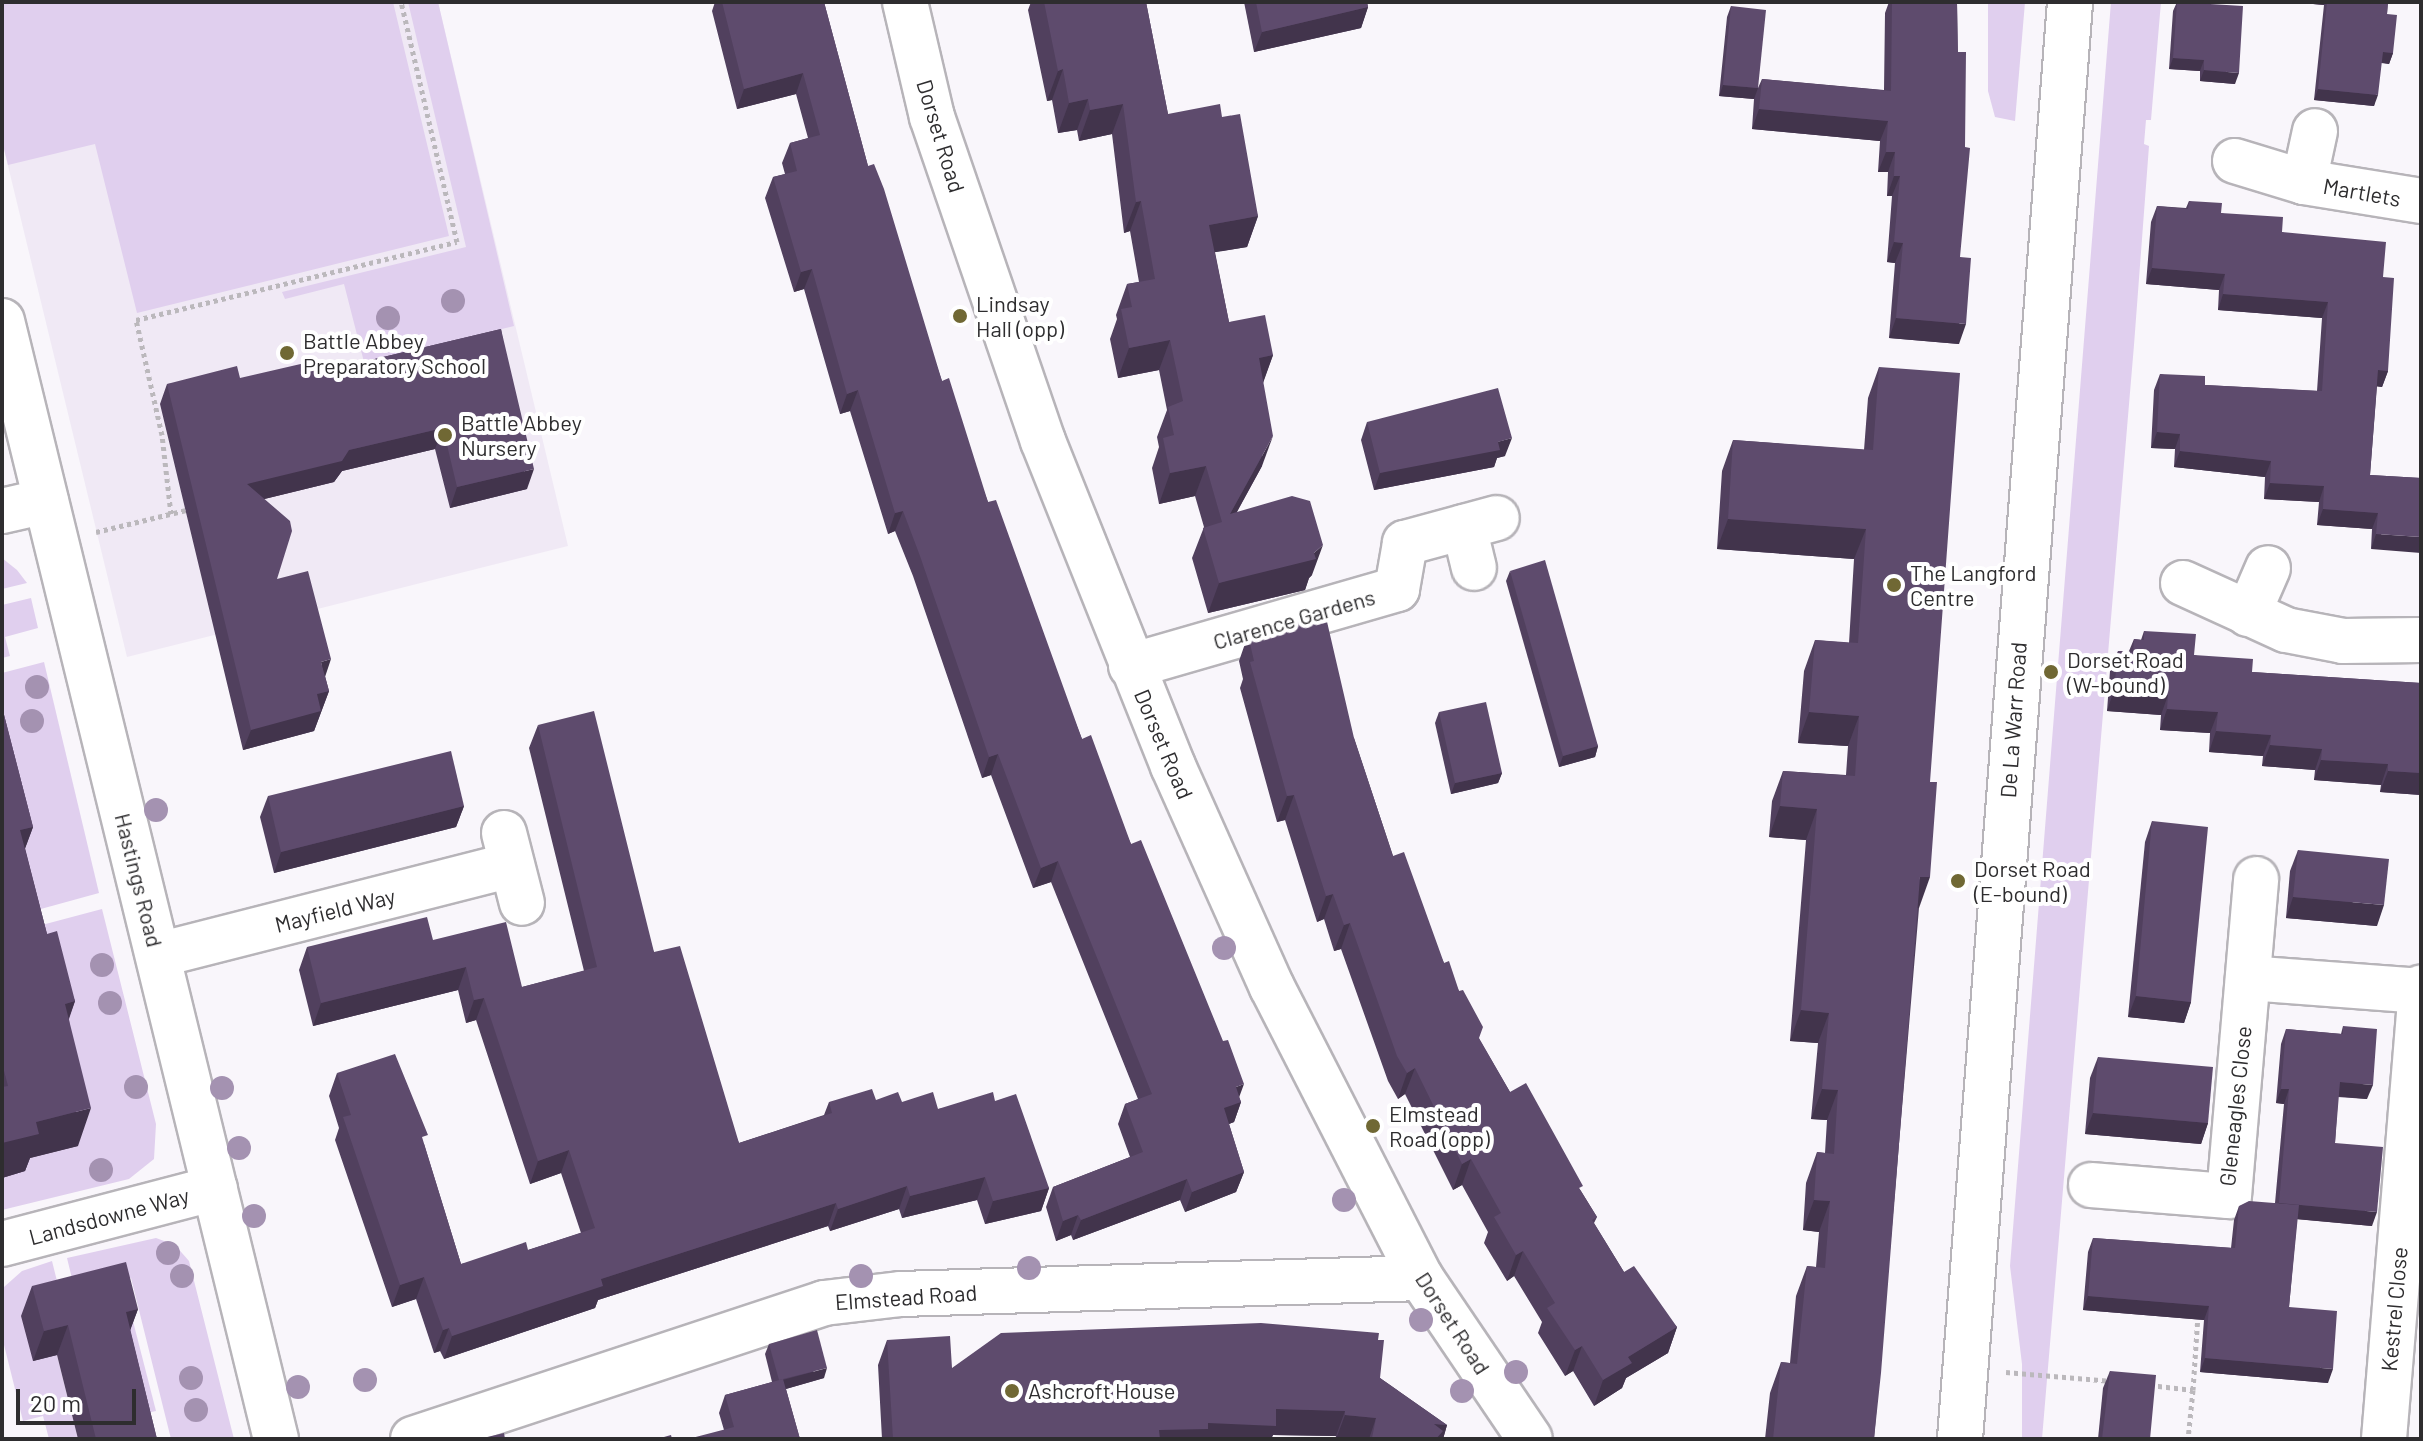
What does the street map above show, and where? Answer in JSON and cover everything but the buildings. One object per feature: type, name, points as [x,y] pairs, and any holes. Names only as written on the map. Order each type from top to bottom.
[{"type":"main road","name":"Dorset Road","points":[[905,2],[937,132],[1043,441],[1131,666],[1272,987],[1421,1278],[1530,1439]]},
{"type":"main road","name":"De La Warr Road","points":[[1960,1439],[2070,2]]},
{"type":"main road","name":"Martlets","points":[[2304,182],[2315,131]]},
{"type":"main road","name":"Martlets","points":[[2235,161],[2304,182],[2421,201]]},
{"type":"main road","name":"Hastings Road","points":[[2,321],[276,1439]]},
{"type":"main road","points":[[2,511],[51,521]]},
{"type":"main road","name":"Clarence Gardens","points":[[1131,666],[1397,589],[1405,543],[1478,538]]},
{"type":"main road","points":[[2248,614],[2268,568]]},
{"type":"main road","points":[[2183,583],[2286,630],[2343,641],[2421,640]]},
{"type":"main road","name":"Mayfield Way","points":[[158,955],[513,867]]},
{"type":"main road","name":"Gleneagles Close","points":[[2091,1185],[2229,1196],[2256,879]]},
{"type":"main road","points":[[2248,978],[2421,990]]},
{"type":"main road","name":"Kestrel Close","points":[[2384,1439],[2421,990]]},
{"type":"main road","name":"Landsdowne Way","points":[[2,1244],[215,1188]]},
{"type":"main road","name":"Elmstead Road","points":[[413,1439],[824,1303],[901,1294],[1421,1278]]},
{"type":"path","points":[[171,514],[162,435],[136,320],[457,242],[401,2]]},
{"type":"path","points":[[51,521],[171,514],[186,510]]},
{"type":"path","points":[[2188,1439],[2199,1298]]},
{"type":"path","points":[[1966,1368],[2124,1383]]},
{"type":"path","points":[[2136,1384],[2193,1390]]},
{"type":"shaded area","name":"Battle Abbey Preparatory School","points":[[2,2],[438,2],[568,546],[127,657],[2,141]]},
{"type":"shaded area","points":[[2,2],[393,2],[449,236],[137,313],[95,144],[8,165],[2,141]]},
{"type":"shaded area","points":[[408,2],[438,2],[514,326],[364,362],[344,284],[285,299],[282,292],[466,247]]},
{"type":"shaded area","points":[[1988,2],[2025,2],[2015,121],[1995,117],[1988,91]]},
{"type":"shaded area","points":[[2111,2],[2161,2],[2151,120],[2146,120],[2144,144],[2149,146],[2134,345],[2042,1439],[2022,1439],[2022,1364],[2010,1266]]},
{"type":"shaded area","points":[[2,558],[17,570],[27,583],[2,589]]},
{"type":"shaded area","points":[[31,598],[38,628],[5,637],[10,656],[2,658],[2,605]]},
{"type":"shaded area","points":[[44,662],[99,893],[19,915],[2,797],[2,673]]},
{"type":"shaded area","points":[[102,909],[156,1124],[154,1159],[129,1179],[2,1210],[2,1178],[22,1160],[78,1146],[23,930]]},
{"type":"shaded area","points":[[156,1238],[175,1245],[189,1261],[234,1439],[171,1439],[131,1278],[75,1291],[67,1258]]},
{"type":"shaded area","points":[[52,1261],[63,1305],[57,1355],[78,1439],[49,1439],[43,1416],[23,1421],[2,1337],[4,1287],[22,1271]]},
{"type":"shaded area","points":[[125,1290],[156,1411],[133,1416]]},
{"type":"place","name":"Lindsay Hall (opp)","points":[[960,316]]},
{"type":"place","name":"Battle Abbey Preparatory School","points":[[287,353]]},
{"type":"place","name":"Battle Abbey Nursery","points":[[445,435]]},
{"type":"place","name":"The Langford Centre","points":[[1894,585]]},
{"type":"place","name":"Dorset Road (W-bound)","points":[[2051,672]]},
{"type":"place","name":"Dorset Road (E-bound)","points":[[1958,881]]},
{"type":"place","name":"Elmstead Road (opp)","points":[[1373,1126]]},
{"type":"place","name":"Ashcroft House","points":[[1012,1391]]}]
